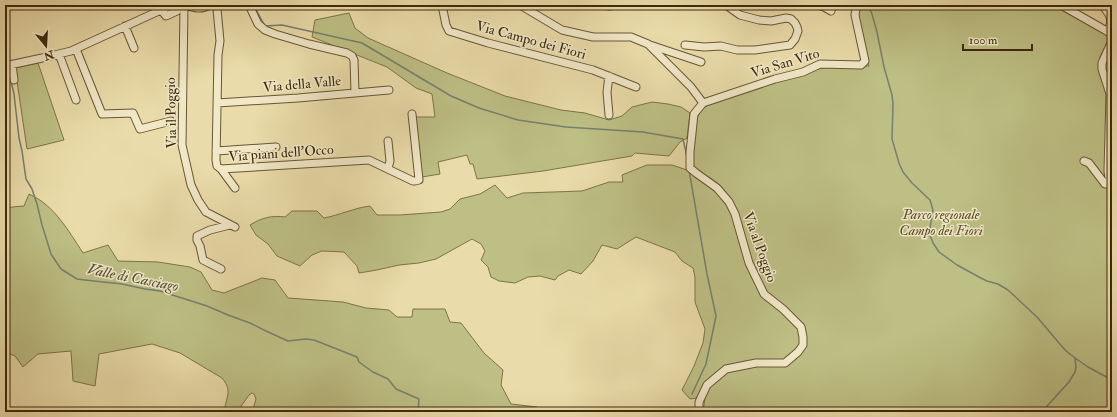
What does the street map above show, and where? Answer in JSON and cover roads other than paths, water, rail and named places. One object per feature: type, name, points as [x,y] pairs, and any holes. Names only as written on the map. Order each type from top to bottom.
[{"type":"street","points":[[14,80],[8,66],[76,49],[172,5]]},
{"type":"street","points":[[161,10],[166,16],[177,11],[177,5]]},
{"type":"street","points":[[185,5],[198,8],[210,5]]},
{"type":"street","name":"Via il Poggio","points":[[185,5],[182,145],[191,185],[198,200],[206,212],[233,226],[210,230],[197,236],[203,260],[221,269]]},
{"type":"street","name":"Via piani dell'Occo","points":[[215,5],[217,10],[220,41],[216,151],[219,168],[369,160],[415,181],[419,180],[412,114]]},
{"type":"street","points":[[249,5],[258,24],[265,30],[309,44],[350,54],[354,60],[355,93]]},
{"type":"street","name":"Via Campo dei Fiori","points":[[442,5],[446,25],[449,31],[488,43],[593,70],[636,87]]},
{"type":"street","points":[[520,5],[562,30],[593,37],[632,37],[701,62]]},
{"type":"street","points":[[601,5],[610,6]]},
{"type":"street","points":[[685,45],[704,47],[721,46],[738,50],[755,50],[790,44],[795,39],[798,31],[795,23],[791,19],[786,18],[771,21],[758,20],[740,15],[726,5]]},
{"type":"street","points":[[817,5],[830,11]]},
{"type":"street","name":"Via San Vito","points":[[703,103],[803,72],[820,64],[861,65],[865,61],[855,15],[856,9],[859,5]]},
{"type":"street","points":[[1061,5],[1110,33],[1112,22],[1111,17],[1102,5]]},
{"type":"street","points":[[125,26],[134,48]]},
{"type":"street","points":[[1084,161],[1089,163],[1106,184],[1110,184],[1108,171],[1110,94],[1102,69],[1102,62],[1112,41]]},
{"type":"street","points":[[648,44],[691,87],[703,103]]},
{"type":"street","points":[[76,49],[102,114],[133,113],[140,129],[171,121]]},
{"type":"street","points":[[59,54],[76,100]]},
{"type":"street","points":[[609,76],[607,92],[609,115]]},
{"type":"street","name":"Via della Valle","points":[[218,102],[298,98],[389,90]]},
{"type":"street","name":"Via al Poggio","points":[[699,412],[699,402],[707,385],[726,369],[756,363],[786,363],[803,345],[801,327],[783,309],[764,294],[749,263],[735,214],[728,202],[717,188],[690,168],[694,114],[703,103]]},
{"type":"street","points":[[388,141],[390,161],[388,168]]},
{"type":"street","points":[[216,151],[276,147]]},
{"type":"street","points":[[221,169],[235,188]]},
{"type":"waterway","points":[[868,5],[877,32],[884,67],[892,95],[892,139],[903,172],[930,200],[933,210],[930,235],[933,243],[939,252],[957,265],[1008,290],[1037,317],[1065,350],[1088,367],[1112,380]]},
{"type":"waterway","points":[[254,6],[265,26],[282,25],[362,43],[451,96],[479,108],[518,120],[566,127],[643,132],[683,139],[687,157]]},
{"type":"waterway","name":"Valle di Casciago","points":[[5,57],[6,62]]},
{"type":"waterway","name":"Valle di Casciago","points":[[11,81],[26,179],[32,189],[51,254],[61,269],[77,279],[122,284],[160,291],[207,306],[250,323],[288,341],[306,339],[314,340],[357,357],[359,362],[373,372],[388,379],[396,389],[419,399],[418,412]]},
{"type":"waterway","points":[[689,170],[707,274],[716,316],[706,364],[692,394]]},
{"type":"waterway","points":[[1046,412],[1047,406],[1069,382],[1075,372],[1075,358]]},
{"type":"park label","name":"Parco regionale Campo dei Fiori","points":[[941,222]]}]
